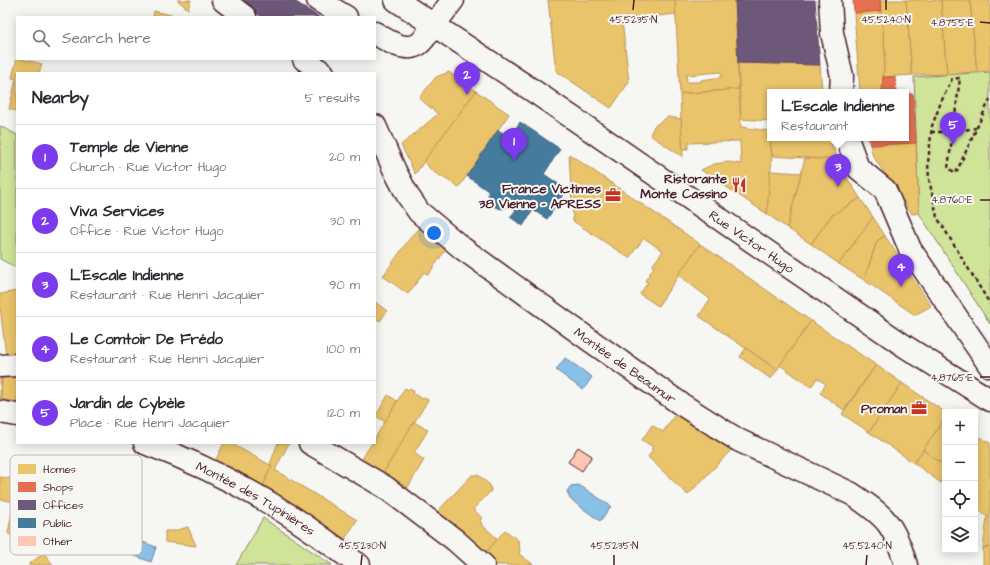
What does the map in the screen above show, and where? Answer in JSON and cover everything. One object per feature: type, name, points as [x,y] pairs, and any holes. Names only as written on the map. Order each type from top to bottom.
[{"type":"street","points":[[223,0],[245,16]]},
{"type":"street","points":[[318,0],[344,16]]},
{"type":"street","name":"Rue Victor Hugo","points":[[396,0],[538,94],[906,347],[990,400]]},
{"type":"street","points":[[376,34],[390,42],[408,48],[418,45],[453,0]]},
{"type":"street","points":[[830,0],[832,33],[842,76],[842,89]]},
{"type":"street","points":[[305,60],[323,72]]},
{"type":"street","name":"Montée de Beaumur","points":[[376,128],[408,196],[419,212],[435,226],[462,248],[536,302],[682,404],[738,440],[852,494],[869,505],[883,516],[892,528],[899,542],[906,565]]},
{"type":"street","points":[[848,141],[858,168],[885,190],[910,249],[990,366]]},
{"type":"street","points":[[0,366],[16,365]]},
{"type":"street","points":[[0,412],[16,415]]},
{"type":"street","name":"Montée des Tupinières","points":[[148,444],[178,456],[237,485],[292,517],[359,565]]},
{"type":"street","points":[[312,444],[385,486],[455,540],[483,565]]},
{"type":"path","points":[[990,99],[956,172],[948,168],[960,78],[952,79],[932,126],[928,163],[929,179],[937,217],[990,304]]},
{"type":"path","points":[[931,132],[953,132],[977,128]]},
{"type":"green space","points":[[990,72],[990,324],[919,213],[914,77]]},
{"type":"green space","points":[[0,126],[16,134],[16,267],[0,259]]},
{"type":"green space","points":[[263,518],[332,565],[236,565]]},
{"type":"water","points":[[565,358],[592,377],[583,390],[556,370]]},
{"type":"water","points":[[578,485],[611,506],[600,521],[570,499],[567,491],[571,486]]},
{"type":"water","points":[[142,542],[156,547],[151,562],[133,555],[142,555]]},
{"type":"building: Homes","points":[[177,0],[191,0],[188,9]]},
{"type":"building: Homes","points":[[548,0],[675,0],[676,14],[622,20],[629,82],[611,108],[556,71]]},
{"type":"building: Homes","points":[[675,0],[735,0],[739,89],[680,94]],"holes":[[[721,72],[722,77],[701,80],[701,82],[687,82],[686,75]]]},
{"type":"building: Homes","points":[[880,0],[906,0],[912,75],[883,77],[885,52]]},
{"type":"building: Homes","points":[[906,0],[941,0],[947,74],[912,75]]},
{"type":"building: Homes","points":[[941,0],[970,0],[977,72],[947,74]]},
{"type":"building: Homes","points":[[970,0],[990,0],[990,71],[977,72]]},
{"type":"building: Homes","points":[[154,11],[175,16],[153,16]]},
{"type":"building: Homes","points":[[881,11],[885,52],[882,89],[860,89],[854,13]]},
{"type":"building: Homes","points":[[16,60],[25,60],[42,64],[39,72],[16,72],[16,79],[12,78]]},
{"type":"building: Homes","points":[[738,63],[820,65],[822,89],[767,89],[767,121],[741,119]]},
{"type":"building: Homes","points":[[449,72],[476,91],[415,174],[401,145],[438,114],[419,98],[436,77]]},
{"type":"building: Homes","points":[[16,79],[16,111],[9,109]]},
{"type":"building: Homes","points":[[739,89],[741,127],[767,131],[767,141],[770,141],[772,156],[767,214],[701,170],[714,164],[728,162],[741,164],[740,141],[688,143],[688,149],[682,149],[680,94]]},
{"type":"building: Homes","points":[[476,91],[509,114],[459,187],[432,171],[424,161]]},
{"type":"building: Homes","points":[[668,117],[681,119],[683,157],[650,135],[654,126]]},
{"type":"building: Homes","points":[[770,141],[830,141],[838,160],[772,156]]},
{"type":"building: Homes","points":[[916,143],[919,213],[912,214],[873,156],[870,145]]},
{"type":"building: Homes","points":[[569,154],[700,244],[658,306],[640,294],[648,282],[645,281],[654,267],[652,266],[663,251],[644,238],[629,258],[573,221]]},
{"type":"building: Homes","points":[[805,158],[838,160],[860,198],[831,216],[811,244],[787,228]]},
{"type":"building: Homes","points":[[770,171],[801,173],[787,228],[767,214]]},
{"type":"building: Homes","points":[[860,198],[873,217],[839,264],[811,244],[831,216]]},
{"type":"building: Homes","points":[[873,217],[885,236],[877,241],[864,280],[839,264]]},
{"type":"building: Homes","points":[[424,225],[446,249],[428,275],[424,272],[408,294],[383,276],[413,234]]},
{"type":"building: Homes","points":[[885,236],[931,306],[915,315],[864,280],[877,241]]},
{"type":"building: Homes","points":[[700,244],[811,321],[777,370],[699,316],[710,299],[678,275]]},
{"type":"building: Homes","points":[[16,291],[16,355],[6,356],[0,307],[0,294]]},
{"type":"building: Homes","points":[[376,303],[387,311],[380,321],[376,319]]},
{"type":"building: Homes","points":[[811,321],[876,365],[844,410],[820,393],[826,384],[817,378],[811,387],[780,365]]},
{"type":"building: Homes","points":[[746,348],[777,370],[771,379],[740,357]]},
{"type":"building: Homes","points":[[876,365],[902,383],[869,432],[842,414]]},
{"type":"building: Homes","points":[[16,377],[16,402],[1,399],[2,378]]},
{"type":"building: Homes","points":[[0,378],[2,378],[1,399],[0,399]]},
{"type":"building: Homes","points":[[902,383],[942,410],[942,422],[914,463],[869,432]]},
{"type":"building: Homes","points":[[405,388],[408,390],[410,388],[414,391],[413,393],[422,399],[424,398],[428,400],[382,475],[360,462],[371,444],[376,444],[376,436]]},
{"type":"building: Homes","points":[[388,395],[397,401],[385,422],[376,416]]},
{"type":"building: Homes","points":[[679,409],[736,445],[688,495],[648,457],[653,450],[651,449],[653,447],[642,440],[652,425],[663,432]]},
{"type":"building: Homes","points":[[414,422],[428,430],[414,453],[424,460],[405,492],[382,475]]},
{"type":"building: Homes","points":[[942,422],[942,464],[923,450]]},
{"type":"building: Homes","points":[[978,436],[990,443],[990,517],[987,517],[978,510]]},
{"type":"building: Homes","points":[[224,444],[232,444],[272,466],[263,488],[215,461]]},
{"type":"building: Homes","points":[[278,444],[288,444],[275,470],[357,520],[345,539],[263,488],[272,466],[270,464]]},
{"type":"building: Homes","points":[[923,450],[942,464],[942,482],[941,483],[914,463]]},
{"type":"building: Homes","points":[[472,475],[478,475],[490,485],[491,491],[473,509],[482,518],[480,520],[482,525],[498,539],[483,556],[436,513]]},
{"type":"building: Homes","points":[[0,477],[10,479],[10,501],[0,499]]},
{"type":"building: Homes","points":[[987,517],[990,517],[990,547],[983,548]]},
{"type":"building: Homes","points":[[10,523],[10,535],[8,533]]},
{"type":"building: Homes","points":[[188,527],[196,546],[165,542],[165,531],[174,531]]},
{"type":"building: Homes","points":[[505,530],[518,540],[520,551],[519,554],[534,565],[493,565],[483,556]]},
{"type":"building: Homes","points":[[990,547],[990,565],[983,565],[983,548]]},
{"type":"building: Homes","points":[[41,555],[46,555],[53,565],[28,565]]},
{"type":"building: Shops","points":[[853,0],[880,0],[881,11],[854,13]]},
{"type":"building: Shops","points":[[883,77],[895,77],[896,89],[882,89]]},
{"type":"building: Shops","points":[[909,94],[913,94],[916,143],[870,145],[869,141],[909,141]]},
{"type":"building: Offices","points":[[236,0],[293,0],[317,16],[260,16]]},
{"type":"building: Offices","points":[[735,0],[815,0],[820,65],[738,63]]},
{"type":"building: Public","points":[[520,122],[560,149],[544,174],[567,190],[547,219],[533,210],[523,226],[510,217],[516,210],[510,206],[502,209],[495,207],[489,202],[488,191],[467,176],[498,130],[510,137]]},
{"type":"building: Other","points":[[578,447],[592,456],[582,471],[568,462]]},
{"type":"place","name":"Viva Services","points":[[467,95]]},
{"type":"place","name":"Jardin de Cybèle","points":[[953,145]]},
{"type":"place","name":"Temple de Vienne","points":[[514,161]]},
{"type":"place","name":"Ristorante Monte Cassino","points":[[739,185]]},
{"type":"place","name":"L'Escale Indienne","points":[[838,187]]},
{"type":"place","name":"France Victimes 38 Vienne - APRESS","points":[[613,195]]},
{"type":"place","name":"Le Comtoir De Frédo","points":[[901,287]]},
{"type":"place","name":"Proman","points":[[919,408]]}]
